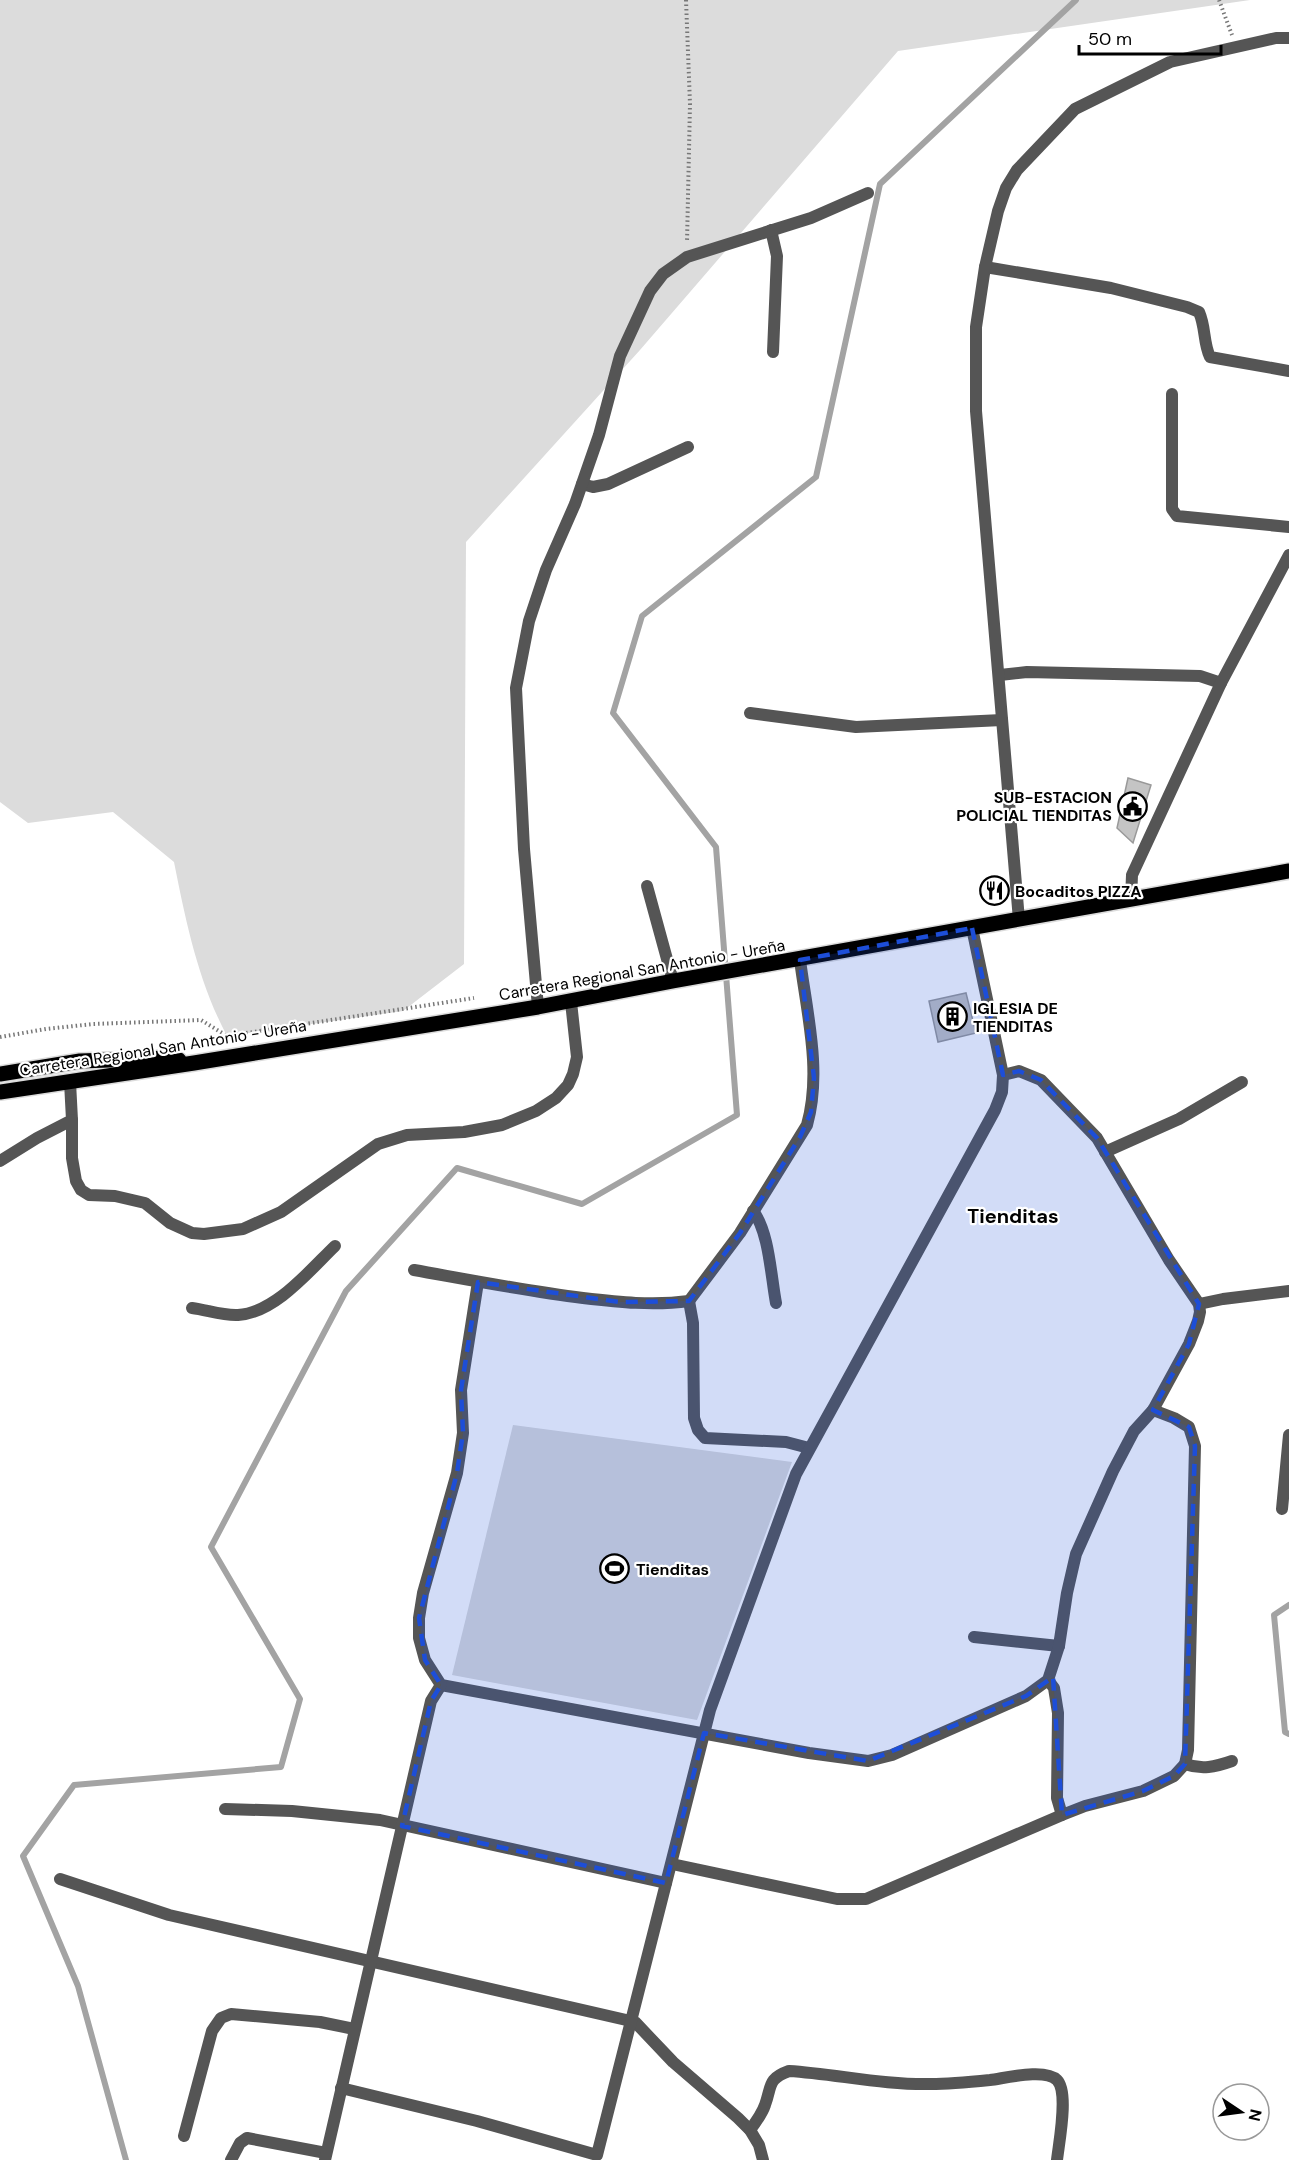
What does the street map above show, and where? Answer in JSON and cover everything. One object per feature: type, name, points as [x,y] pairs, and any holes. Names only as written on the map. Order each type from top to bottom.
[{"type":"main road","name":"Carretera Regional San Antonio - Ureña","points":[[0,1092],[571,1002],[673,981],[1289,871]]},
{"type":"main road","points":[[0,1074],[80,1061],[168,1058],[194,1063]]},
{"type":"street","points":[[1019,920],[976,411],[976,327],[985,267],[998,212],[1006,188],[1017,170],[1075,108],[1170,62],[1276,38],[1289,38]]},
{"type":"street","points":[[538,1007],[524,849],[516,688],[529,621],[546,570],[600,435],[620,356],[632,326],[650,291],[663,274],[687,257],[812,218],[868,193]]},
{"type":"street","points":[[771,230],[777,256],[773,352]]},
{"type":"street","points":[[985,267],[1112,288],[1187,307],[1199,312],[1205,325],[1207,351],[1210,357],[1289,371]]},
{"type":"street","points":[[1172,394],[1172,508],[1177,516],[1289,527]]},
{"type":"street","points":[[582,484],[593,487],[608,484],[688,447]]},
{"type":"street","points":[[1131,900],[1132,875],[1221,682],[1289,555]]},
{"type":"street","points":[[1000,675],[1027,672],[1200,676],[1221,682]]},
{"type":"street","points":[[750,713],[856,727],[1002,720]]},
{"type":"street","points":[[647,886],[673,981]]},
{"type":"street","points":[[341,2088],[477,2121],[598,2158],[704,1733],[796,1474],[995,1110],[1002,1092],[1003,1075],[972,928]]},
{"type":"street","points":[[414,1270],[540,1292],[620,1302],[672,1304],[689,1301],[740,1233],[800,1137],[811,1112],[814,1078],[800,960]]},
{"type":"street","points":[[70,1082],[72,1158],[76,1181],[81,1190],[89,1195],[115,1196],[145,1203],[170,1223],[192,1233],[204,1234],[243,1229],[281,1212],[378,1144],[407,1135],[464,1132],[502,1125],[536,1111],[556,1098],[568,1084],[577,1057],[571,1002]]},
{"type":"street","points":[[478,1282],[461,1390],[463,1433],[457,1473],[423,1593],[419,1618],[419,1638],[426,1660],[441,1685],[809,1753],[868,1761],[892,1755],[1026,1695],[1048,1680],[1059,1646],[1076,1554],[1113,1471],[1134,1431],[1153,1410],[1189,1344],[1200,1312],[1199,1304],[1168,1260],[1097,1138],[1041,1080],[1019,1071],[1003,1075]]},
{"type":"street","points":[[1105,1152],[1188,1114],[1242,1082]]},
{"type":"street","points":[[0,1161],[36,1138],[72,1120]]},
{"type":"street","points":[[753,1211],[758,1217],[765,1244],[776,1303]]},
{"type":"street","points":[[192,1308],[238,1315],[261,1309],[282,1296],[335,1246]]},
{"type":"street","points":[[1199,1304],[1289,1291]]},
{"type":"street","points":[[689,1301],[693,1323],[693,1401],[698,1431],[705,1438],[786,1442],[809,1448]]},
{"type":"street","points":[[672,1864],[837,1899],[866,1899],[1062,1815],[1085,1806],[1143,1791],[1174,1776],[1185,1764],[1188,1750],[1195,1446],[1189,1427],[1153,1410]]},
{"type":"street","points":[[1282,1509],[1289,1435]]},
{"type":"street","points":[[974,1637],[1059,1646]]},
{"type":"street","points":[[1048,1680],[1054,1688],[1058,1713],[1058,1798],[1062,1815]]},
{"type":"street","points":[[231,2160],[240,2143],[247,2138],[325,2157],[431,1701],[441,1685]]},
{"type":"street","points":[[1185,1764],[1197,1768],[1217,1766],[1232,1761]]},
{"type":"street","points":[[225,1809],[292,1811],[380,1820],[666,1882]]},
{"type":"street","points":[[60,1879],[169,1915],[634,2022],[674,2062],[750,2130],[759,2145],[763,2160]]},
{"type":"street","points":[[184,2136],[212,2031],[221,2018],[231,2014],[320,2022],[354,2029]]},
{"type":"street","points":[[750,2130],[765,2105],[771,2083],[777,2075],[789,2072],[930,2084],[1038,2074],[1054,2077],[1062,2085],[1063,2106],[1057,2160]]},
{"type":"path","points":[[686,0],[690,104],[687,257]]},
{"type":"path","points":[[1219,0],[1237,47]]},
{"type":"path","points":[[0,1037],[93,1024],[201,1020],[227,1036],[479,998]]},
{"type":"highlighted area","points":[[972,928],[1003,1075],[1019,1071],[1041,1080],[1097,1138],[1199,1304],[1189,1344],[1153,1410],[1189,1427],[1195,1446],[1185,1764],[1174,1776],[1143,1791],[1062,1815],[1053,1677],[1026,1696],[868,1761],[704,1733],[666,1883],[402,1826],[431,1701],[441,1685],[425,1660],[419,1618],[457,1473],[463,1433],[461,1390],[478,1282],[620,1302],[689,1301],[740,1233],[800,1137],[811,1112],[814,1078],[800,960]]},
{"type":"shaded area","points":[[0,0],[1250,0],[898,51],[640,350],[466,542],[464,964],[403,1011],[227,1036],[201,973],[188,929],[174,862],[113,812],[28,823],[0,802]]},
{"type":"shaded area","name":"Tienditas","points":[[513,1425],[792,1462],[697,1720],[452,1675]]},
{"type":"building","name":"SUB-ESTACION POLICIAL TIENDITAS","points":[[1128,778],[1151,785],[1133,843],[1117,828]]},
{"type":"building","name":"IGLESIA DE TIENDITAS","points":[[966,993],[976,1033],[938,1042],[929,1001]]},
{"type":"waterway","points":[[126,2160],[78,1986],[23,1856],[74,1785],[281,1767],[300,1699],[211,1547],[346,1291],[457,1168],[582,1204],[737,1115],[716,847],[613,713],[642,616],[816,477],[880,184],[1076,0]]},
{"type":"waterway","points":[[1289,1605],[1274,1615],[1285,1732],[1289,1734]]},
{"type":"place","name":"SUB-ESTACION POLICIAL TIENDITAS","points":[[1133,806]]},
{"type":"place","name":"Bocaditos PIZZA","points":[[994,891]]},
{"type":"place","name":"IGLESIA DE TIENDITAS","points":[[952,1017]]},
{"type":"place","name":"Tienditas","points":[[615,1569]]},
{"type":"district","name":"Tienditas","points":[[1013,1216]]}]
